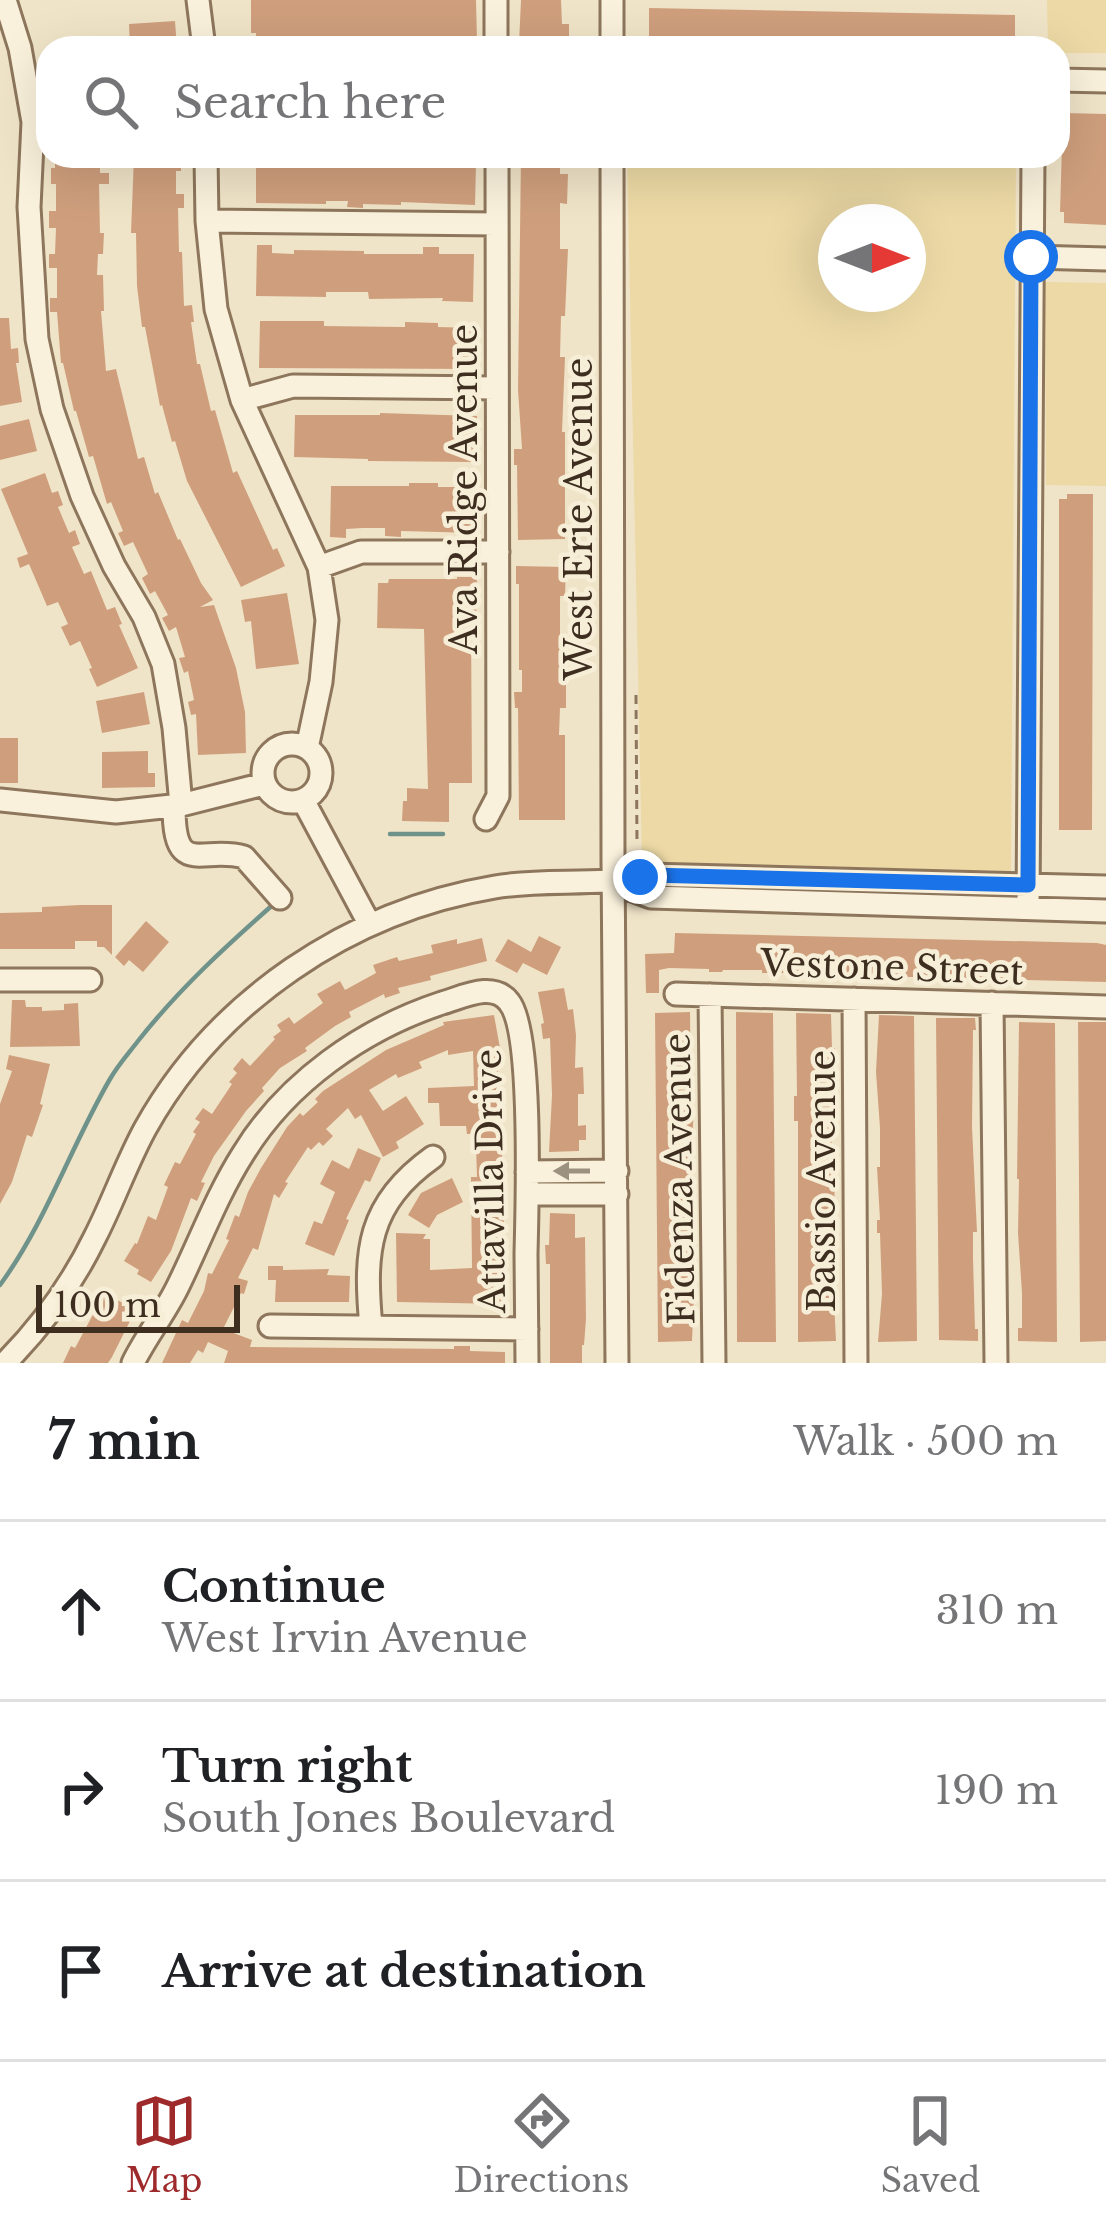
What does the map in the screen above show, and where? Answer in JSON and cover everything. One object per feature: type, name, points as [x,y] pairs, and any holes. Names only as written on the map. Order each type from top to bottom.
[{"type":"street","points":[[4,0],[20,49],[33,122],[29,207],[37,339],[82,496],[163,664],[174,728],[177,840],[191,856],[244,856],[280,898]]},
{"type":"street","points":[[198,0],[202,36]]},
{"type":"street","points":[[496,0],[496,36]]},
{"type":"street","points":[[612,0],[612,36]]},
{"type":"street","points":[[1070,80],[1106,81]]},
{"type":"street","points":[[206,168],[216,309],[242,400],[319,568],[327,620],[321,682],[307,748]]},
{"type":"street","name":"Ava Ridge Avenue","points":[[486,819],[498,796],[496,168]]},
{"type":"street","name":"West Erie Avenue","points":[[612,168],[617,1363]]},
{"type":"street","points":[[1028,908],[1033,168]]},
{"type":"street","points":[[207,221],[497,224]]},
{"type":"street","points":[[1031,257],[1106,259]]},
{"type":"street","points":[[242,400],[292,386],[497,388]]},
{"type":"street","points":[[319,568],[361,552],[498,552]]},
{"type":"street","points":[[292,743],[307,748],[318,759],[321,775],[315,790],[303,800],[273,796],[264,784],[263,764],[271,752],[292,743]]},
{"type":"street","points":[[0,800],[116,812],[178,806],[264,784]]},
{"type":"street","points":[[303,800],[370,926]]},
{"type":"street","points":[[5,1363],[44,1322],[70,1282],[146,1128],[191,1059],[233,1016],[288,971],[370,926],[433,902],[501,886],[613,882],[650,875],[1106,887]]},
{"type":"street","points":[[613,882],[652,897],[1106,910]]},
{"type":"street","points":[[0,980],[90,980]]},
{"type":"street","name":"Attavilla Drive","points":[[133,1363],[172,1299],[245,1150],[294,1091],[347,1048],[406,1017],[482,991],[508,1000],[520,1032],[527,1183],[527,1363]]},
{"type":"street","name":"Vestone Street","points":[[676,994],[1106,1006]]},
{"type":"street","name":"Fidenza Avenue","points":[[710,995],[714,1363]]},
{"type":"street","name":"Bassio Avenue","points":[[854,999],[856,1363]]},
{"type":"street","points":[[992,1003],[996,1363]]},
{"type":"street","points":[[371,1327],[370,1247],[380,1215],[402,1180],[433,1157]]},
{"type":"street","points":[[527,1183],[616,1182]]},
{"type":"street","points":[[270,1326],[527,1329]]},
{"type":"path","points":[[636,694],[637,845]]},
{"type":"sand","points":[[1047,0],[1106,0],[1106,53],[1070,53],[1070,36],[1048,36]]},
{"type":"sand","points":[[627,168],[1016,168],[1011,871],[642,862]]},
{"type":"sand","points":[[1045,282],[1106,283],[1106,486],[1046,485]]},
{"type":"building","points":[[251,0],[476,0],[477,36],[251,33]]},
{"type":"building","points":[[521,0],[561,0],[562,24],[569,24],[569,36],[519,36]]},
{"type":"building","points":[[649,8],[1015,15],[1015,36],[649,36]]},
{"type":"building","points":[[175,21],[176,36],[130,36],[129,24]]},
{"type":"building","points":[[1070,113],[1106,114],[1106,225],[1064,223],[1064,212],[1060,212],[1061,168],[1070,168]]},
{"type":"building","points":[[51,168],[100,168],[100,173],[109,173],[109,184],[99,184],[100,233],[104,233],[97,275],[103,275],[106,371],[116,369],[138,459],[144,457],[155,494],[158,492],[178,540],[213,600],[200,607],[214,605],[236,668],[245,712],[246,753],[198,755],[196,714],[191,715],[188,702],[194,700],[188,671],[184,673],[179,658],[185,657],[176,627],[169,631],[162,618],[168,615],[142,578],[148,574],[133,542],[124,546],[118,533],[123,531],[111,502],[107,504],[93,456],[89,457],[61,363],[57,312],[50,312],[50,298],[57,298],[57,268],[49,268],[56,228],[49,228],[49,211],[56,211]]},
{"type":"building","points":[[134,168],[181,168],[176,171],[176,194],[184,194],[184,208],[178,208],[179,252],[184,306],[192,305],[197,364],[233,473],[237,471],[285,566],[241,587],[187,481],[160,406],[142,327],[136,233],[131,233]]},
{"type":"building","points":[[256,168],[476,168],[475,205],[401,202],[363,204],[363,208],[347,207],[348,201],[256,203]]},
{"type":"building","points":[[521,168],[560,168],[560,174],[568,174],[567,204],[560,203],[560,249],[568,249],[560,357],[565,357],[565,539],[518,540],[514,449],[522,449],[518,390]]},
{"type":"building","points":[[257,245],[272,245],[272,253],[294,254],[294,250],[423,254],[423,247],[439,247],[439,254],[474,254],[473,302],[369,299],[368,292],[256,296]]},
{"type":"building","points":[[0,318],[9,318],[11,349],[18,348],[22,402],[0,406]]},
{"type":"building","points":[[260,321],[405,327],[405,322],[438,323],[438,327],[476,328],[476,369],[259,368]]},
{"type":"building","points":[[295,415],[477,416],[476,462],[294,457]]},
{"type":"building","points":[[29,419],[37,451],[0,460],[0,426]]},
{"type":"building","points":[[45,473],[52,493],[58,491],[63,505],[58,507],[69,533],[75,530],[80,544],[72,547],[84,574],[91,571],[107,610],[115,607],[138,668],[97,687],[80,641],[70,646],[61,627],[68,624],[58,602],[47,606],[29,564],[20,568],[17,558],[28,554],[1,489]]},
{"type":"building","points":[[331,486],[475,487],[476,533],[401,531],[401,537],[385,536],[385,528],[363,528],[346,529],[346,538],[330,537]]},
{"type":"building","points":[[1067,494],[1093,494],[1092,830],[1059,830],[1059,499],[1067,499]]},
{"type":"building","points":[[516,566],[566,567],[560,638],[566,708],[560,708],[559,735],[565,735],[565,820],[519,820],[514,692],[522,692],[522,670]]},
{"type":"building","points":[[477,577],[476,621],[471,620],[472,783],[449,783],[449,822],[402,821],[407,788],[428,789],[424,629],[377,628],[378,583]]},
{"type":"building","points":[[287,593],[299,664],[256,669],[251,621],[245,622],[241,600]]},
{"type":"building","points":[[144,692],[150,724],[102,733],[96,701]]},
{"type":"building","points":[[0,738],[18,738],[18,783],[0,783]]},
{"type":"building","points":[[148,751],[148,773],[155,773],[155,787],[102,788],[102,752]]},
{"type":"building","points":[[112,905],[112,955],[97,947],[97,941],[75,941],[75,949],[0,949],[0,913]]},
{"type":"building","points":[[146,921],[169,942],[143,972],[129,960],[124,966],[115,957]]},
{"type":"building","points":[[675,933],[1097,943],[1106,945],[1106,982],[669,968],[659,970],[659,993],[646,993],[645,954],[674,953]]},
{"type":"building","points":[[539,936],[561,947],[547,975],[523,963],[517,973],[495,961],[508,939],[531,952]]},
{"type":"building","points":[[482,938],[487,961],[430,976],[431,980],[398,988],[400,993],[385,998],[384,994],[349,1012],[351,1017],[280,1068],[214,1156],[197,1201],[191,1198],[171,1251],[151,1282],[124,1261],[148,1216],[156,1220],[168,1187],[164,1185],[196,1134],[200,1122],[195,1119],[203,1108],[212,1114],[232,1084],[237,1073],[233,1069],[242,1058],[250,1066],[281,1031],[277,1025],[289,1017],[294,1024],[323,1003],[317,994],[340,981],[345,990],[376,973],[373,965],[433,953],[431,945]]},
{"type":"building","points":[[564,988],[568,1010],[573,1009],[575,1068],[583,1067],[578,1126],[586,1125],[586,1140],[579,1140],[579,1151],[549,1152],[550,1038],[543,1039],[538,992]]},
{"type":"building","points":[[12,1000],[25,1000],[26,1007],[42,1007],[42,1011],[64,1010],[64,1004],[78,1003],[80,1046],[10,1047]]},
{"type":"building","points":[[690,1012],[694,1106],[690,1181],[695,1216],[695,1229],[691,1229],[692,1341],[658,1342],[655,1013]]},
{"type":"building","points":[[736,1012],[773,1013],[776,1342],[737,1342]]},
{"type":"building","points":[[796,1013],[831,1014],[836,1341],[798,1342]]},
{"type":"building","points":[[494,1015],[500,1048],[504,1304],[397,1302],[396,1233],[426,1234],[430,1270],[472,1268],[471,1177],[477,1177],[476,1147],[466,1126],[440,1126],[439,1103],[428,1103],[428,1088],[474,1086],[473,1051],[448,1055],[448,1050],[419,1062],[422,1068],[398,1078],[396,1074],[369,1090],[383,1111],[406,1096],[424,1124],[396,1142],[399,1148],[383,1157],[361,1115],[355,1119],[348,1108],[326,1129],[333,1136],[323,1146],[319,1142],[311,1150],[308,1147],[279,1198],[274,1194],[258,1250],[253,1248],[238,1278],[248,1281],[244,1294],[223,1329],[252,1340],[250,1347],[470,1346],[470,1351],[505,1352],[505,1363],[224,1363],[228,1351],[208,1342],[190,1363],[162,1363],[182,1320],[188,1323],[204,1291],[208,1273],[212,1274],[229,1240],[235,1215],[239,1217],[261,1168],[300,1113],[303,1116],[323,1091],[386,1050],[443,1022]]},
{"type":"building","points":[[879,1015],[914,1016],[917,1341],[878,1342],[882,1294],[877,1233]]},
{"type":"building","points":[[936,1018],[975,1018],[972,1127],[977,1232],[973,1232],[973,1258],[978,1341],[939,1340]]},
{"type":"building","points":[[1019,1022],[1055,1023],[1057,1342],[1018,1341],[1018,1328],[1022,1328]]},
{"type":"building","points":[[1078,1022],[1106,1022],[1106,1341],[1080,1342]]},
{"type":"building","points":[[9,1055],[50,1064],[32,1137],[27,1135],[0,1204],[0,1104],[12,1071],[6,1069]]},
{"type":"building","points":[[358,1148],[381,1158],[346,1219],[334,1256],[305,1244],[314,1221],[322,1224],[335,1192],[320,1184],[332,1160],[349,1169]]},
{"type":"building","points":[[452,1178],[463,1202],[437,1215],[429,1228],[408,1215],[421,1193]]},
{"type":"building","points":[[550,1213],[575,1214],[575,1238],[585,1237],[582,1363],[550,1363],[550,1264],[546,1264],[545,1245],[549,1245]]},
{"type":"building","points":[[268,1266],[329,1269],[327,1275],[350,1276],[349,1302],[275,1302],[276,1280],[268,1280]]},
{"type":"building","points":[[104,1294],[136,1309],[112,1357],[108,1363],[63,1363],[71,1346],[75,1348]]},
{"type":"waterway","points":[[390,834],[443,834]]},
{"type":"waterway","points":[[0,1285],[31,1236],[120,1064],[186,986],[276,902]]},
{"type":"route","points":[[640,877],[1028,885],[1031,257]]}]
